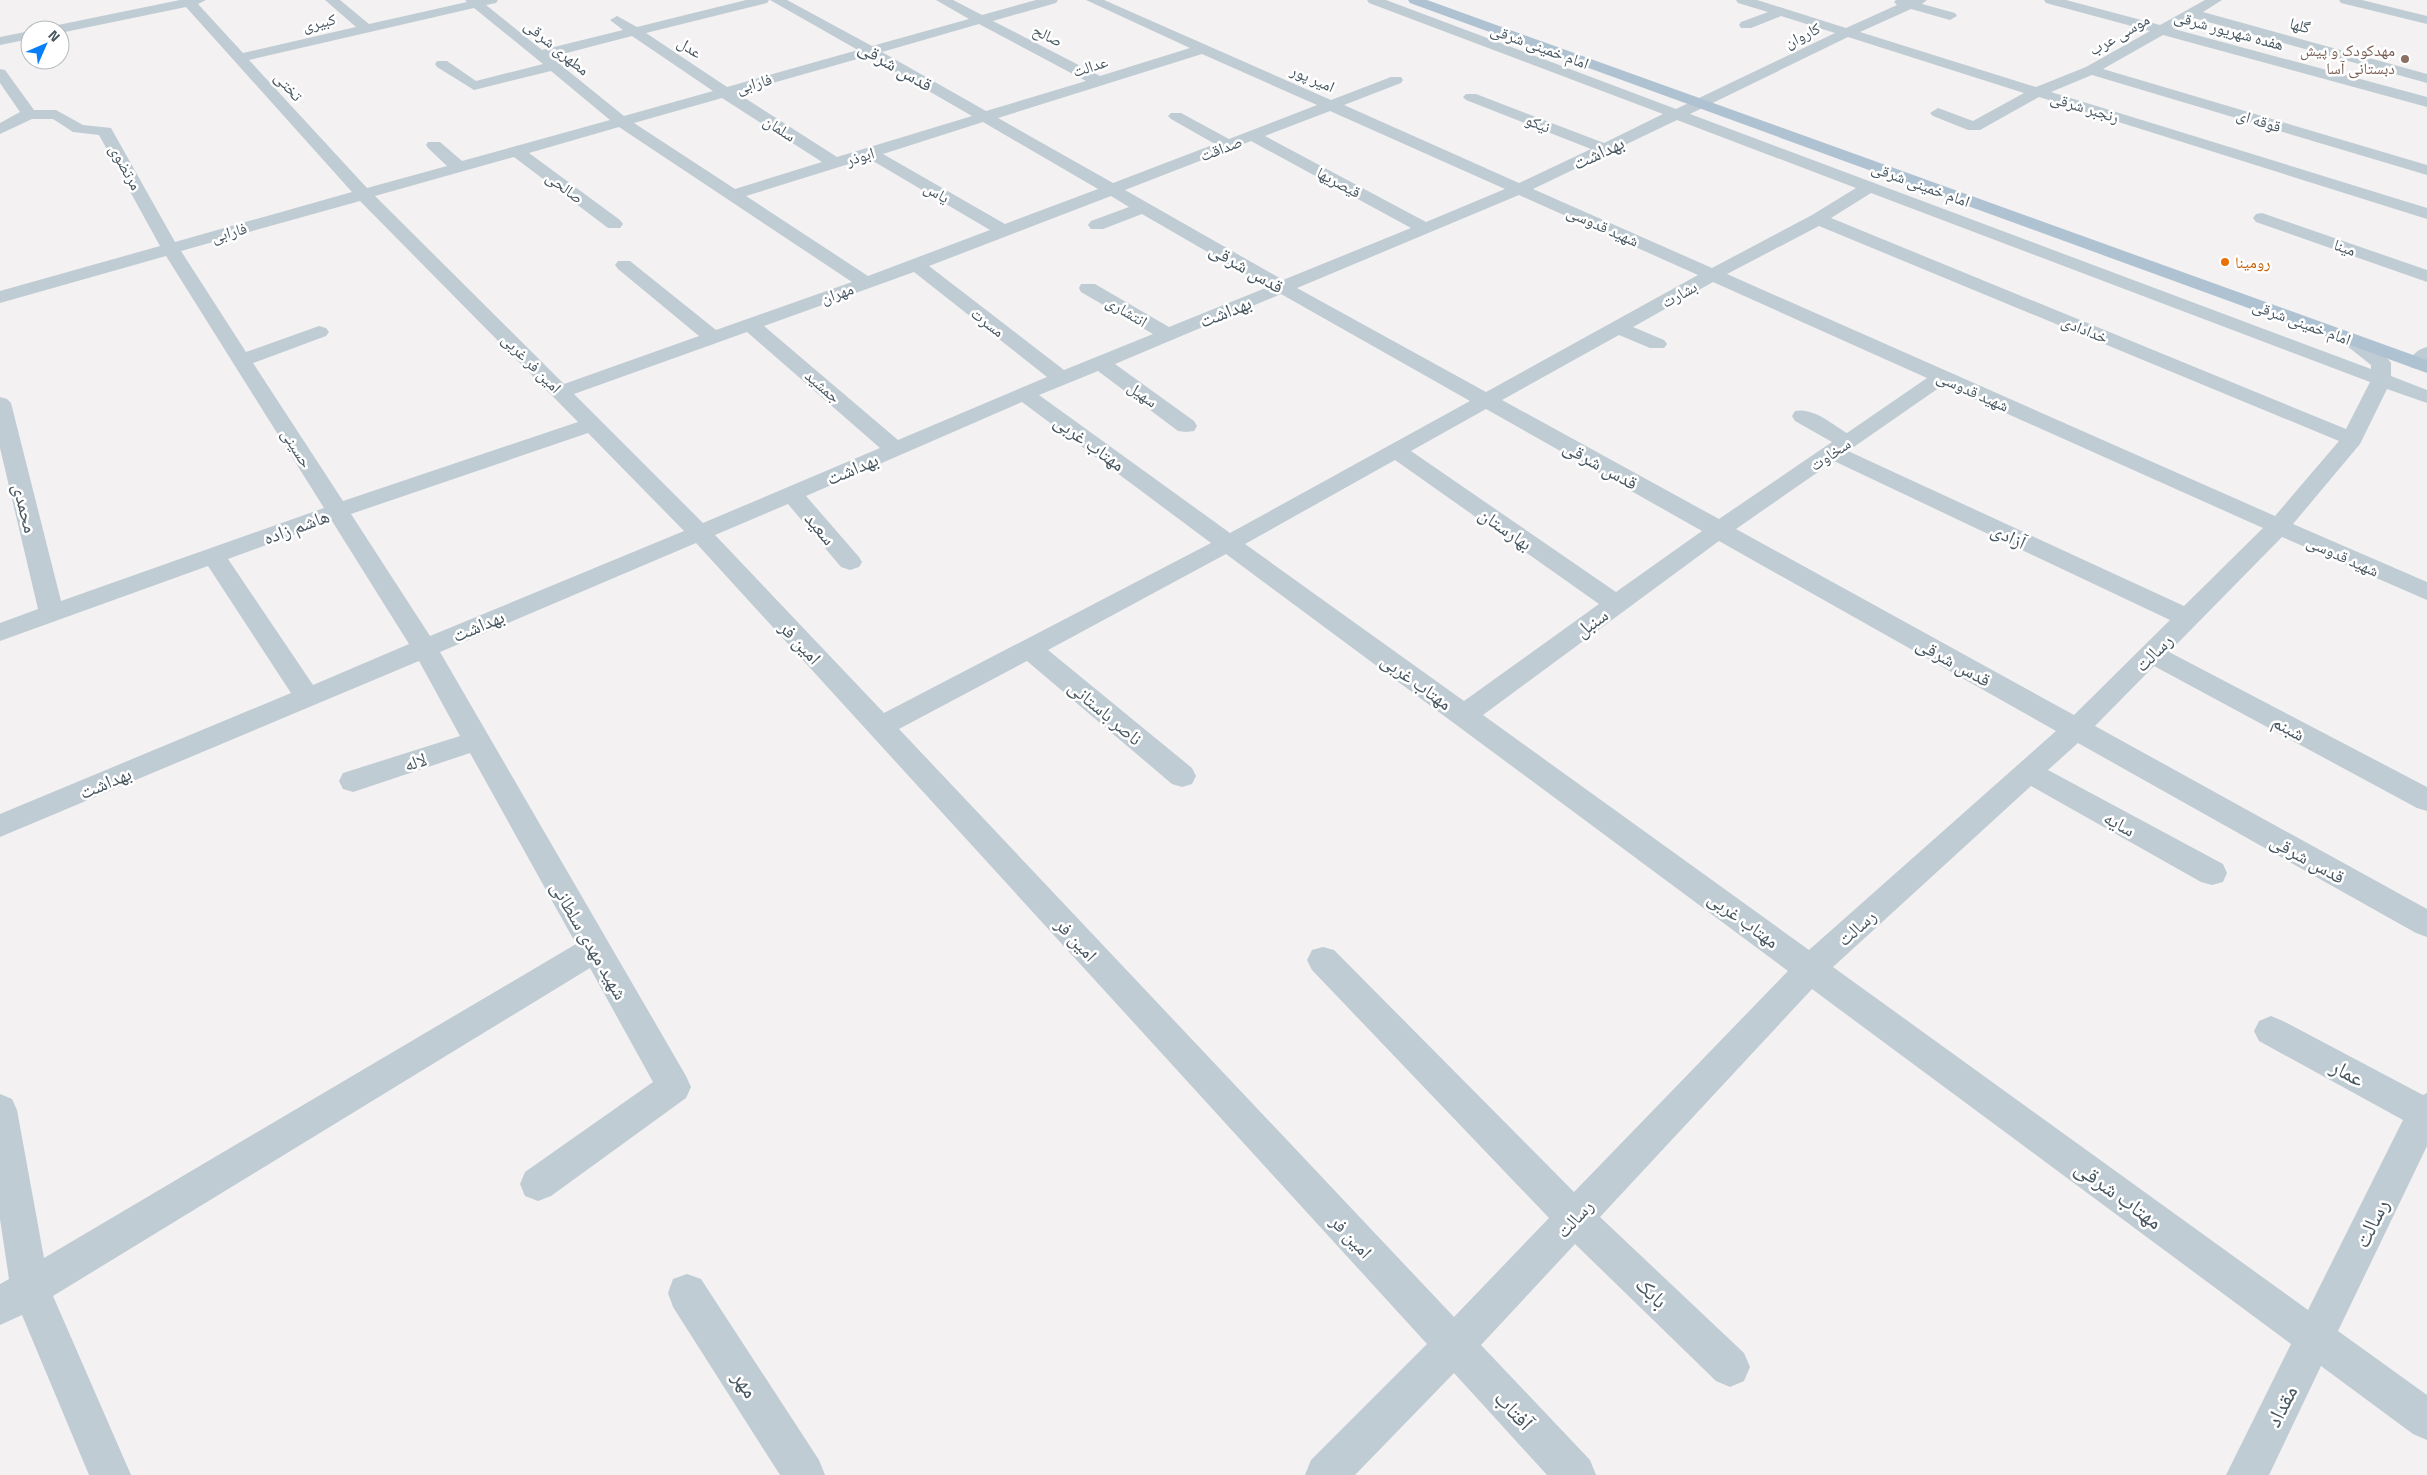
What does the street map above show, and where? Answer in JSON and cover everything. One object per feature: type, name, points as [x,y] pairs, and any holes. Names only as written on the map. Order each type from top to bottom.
[{"type":"main road","name":"امام خمینی شرقی","points":[[1415,0],[2424,365]]},
{"type":"street","points":[[332,0],[366,29]]},
{"type":"street","name":"کبیری","points":[[240,58],[474,2],[493,0]]},
{"type":"street","name":"عدل","points":[[540,55],[762,0]]},
{"type":"street","name":"قدس شرقی","points":[[776,0],[870,51],[1282,287],[2427,924]]},
{"type":"street","name":"صالح","points":[[943,0],[1100,82]]},
{"type":"street","name":"فارابی","points":[[0,297],[1051,0]]},
{"type":"street","name":"امیر پور","points":[[1093,0],[1520,188]]},
{"type":"street","points":[[1374,0],[2427,397]]},
{"type":"street","name":"رنجبر شرقی","points":[[1745,0],[2427,214]]},
{"type":"street","points":[[1894,0],[1915,2],[1950,16]]},
{"type":"street","points":[[2214,0],[2231,5]]},
{"type":"street","name":"موسی عرب","points":[[1938,113],[1974,127],[2037,92],[2091,70],[2214,0]]},
{"type":"street","points":[[2346,0],[2427,20]]},
{"type":"street","points":[[70,26],[191,1]]},
{"type":"street","name":"تختی","points":[[191,1],[363,194]]},
{"type":"street","name":"هفده شهریور شرقی","points":[[2061,1],[2427,102]]},
{"type":"street","name":"مطهری شرقی","points":[[474,2],[621,121]]},
{"type":"street","name":"کاروان","points":[[1701,104],[1846,33],[1915,2]]},
{"type":"street","points":[[1746,25],[1780,12]]},
{"type":"street","name":"گلها","points":[[2192,13],[2427,79]]},
{"type":"street","points":[[617,20],[636,32]]},
{"type":"street","name":"عدل","points":[[636,32],[724,92]]},
{"type":"street","points":[[0,41],[20,37]]},
{"type":"street","name":"عدالت","points":[[987,118],[1203,49]]},
{"type":"street","points":[[442,64],[474,86],[554,66]]},
{"type":"street","name":"قوقه ای","points":[[2091,70],[2427,170]]},
{"type":"street","points":[[0,74],[29,114],[0,129]]},
{"type":"street","name":"صداقت","points":[[1112,189],[1396,80]]},
{"type":"street","name":"سلمان","points":[[724,92],[836,164]]},
{"type":"street","name":"نیکو","points":[[1472,97],[1605,149]]},
{"type":"street","name":"بهداشت","points":[[0,826],[700,533],[1099,362],[1520,188],[1701,104]]},
{"type":"street","name":"مرتضوی","points":[[29,114],[56,114],[79,129],[105,131],[170,248]]},
{"type":"street","points":[[1176,116],[1228,145]]},
{"type":"street","name":"ابوذر","points":[[733,195],[987,118]]},
{"type":"street","points":[[621,121],[866,283]]},
{"type":"street","name":"قیصریها","points":[[1253,136],[1424,228]]},
{"type":"street","points":[[434,145],[458,167]]},
{"type":"street","name":"صالحی","points":[[516,151],[614,224]]},
{"type":"street","name":"یاس","points":[[870,153],[1004,231]]},
{"type":"street","name":"بشارت","points":[[1487,401],[1712,275],[1818,219],[1870,186]]},
{"type":"street","name":"شهید قدوسی","points":[[1520,188],[2427,592]]},
{"type":"street","name":"مهران","points":[[561,392],[916,265],[1112,189]]},
{"type":"street","name":"امین فر غربی","points":[[363,194],[700,533]]},
{"type":"street","points":[[1097,225],[1144,207]]},
{"type":"street","name":"مینا","points":[[2262,218],[2427,276]]},
{"type":"street","name":"خدادادی","points":[[1818,219],[2352,439]]},
{"type":"street","name":"حسینی","points":[[170,248],[424,648]]},
{"type":"street","points":[[624,265],[712,337]]},
{"type":"street","name":"مسرت","points":[[916,265],[1061,378]]},
{"type":"street","name":"انتشاری","points":[[1088,288],[1167,334]]},
{"type":"street","name":"جمشید","points":[[750,324],[895,449]]},
{"type":"street","points":[[1618,328],[1657,344]]},
{"type":"street","points":[[242,360],[319,332]]},
{"type":"street","points":[[2347,338],[2381,363],[2382,380]]},
{"type":"street","name":"سهیل","points":[[1099,362],[1186,426]]},
{"type":"street","points":[[2382,380],[2424,365]]},
{"type":"street","name":"سخاوت","points":[[1719,530],[1942,377]]},
{"type":"street","name":"رسالت","points":[[1326,1475],[1453,1346],[1811,968],[2076,729],[2278,527],[2352,439],[2382,380]]},
{"type":"street","name":"مهتاب غربی","points":[[1024,394],[1811,968]]},
{"type":"street","points":[[880,727],[1229,543],[1487,401]]},
{"type":"street","name":"محمدی","points":[[0,403],[52,613]]},
{"type":"street","name":"آزادی","points":[[1803,416],[1839,447],[2187,618]]},
{"type":"street","name":"هاشم زاده","points":[[0,632],[337,511],[593,424]]},
{"type":"street","name":"بهارستان","points":[[1396,451],[1616,604]]},
{"type":"street","name":"سعید","points":[[792,494],[850,562]]},
{"type":"street","name":"سنبل","points":[[1464,714],[1719,530]]},
{"type":"street","name":"امین فر","points":[[700,533],[1453,1346]]},
{"type":"street","points":[[213,555],[306,697]]},
{"type":"street","name":"شهید مهدی سلطانی","points":[[424,648],[674,1087],[538,1184]]},
{"type":"street","name":"ناصر باستانی","points":[[1029,648],[1182,776]]},
{"type":"street","name":"شبنم","points":[[2152,654],[2427,800]]},
{"type":"street","name":"لاله","points":[[353,781],[476,741]]},
{"type":"street","name":"سایه","points":[[2028,772],[2212,873]]},
{"type":"street","points":[[15,1297],[595,949]]},
{"type":"street","name":"بابک","points":[[1323,960],[1574,1218],[1730,1367]]},
{"type":"street","name":"مهتاب شرقی","points":[[1811,968],[2427,1420]]},
{"type":"street","name":"عمار","points":[[2271,1031],[2426,1112]]},
{"type":"street","points":[[0,1110],[15,1297],[110,1475]]},
{"type":"street","name":"رسالت","points":[[2315,1338],[2426,1112]]},
{"type":"street","name":"مهر","points":[[687,1293],[804,1475]]},
{"type":"street","name":"مقداد","points":[[2247,1475],[2315,1338]]},
{"type":"street","name":"آفتاب","points":[[1453,1346],[1575,1475]]},
{"type":"place","name":"مهدکودک و پیش دبستانی آسا","points":[[2405,59]]},
{"type":"place","name":"رومینا","points":[[2225,262]]}]
